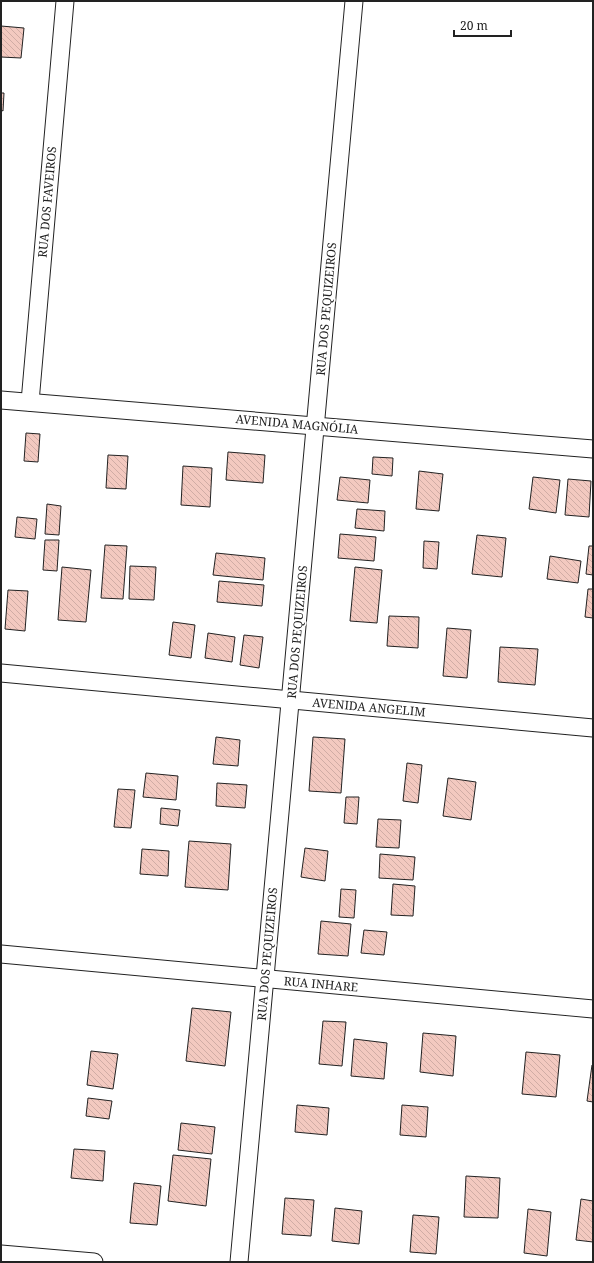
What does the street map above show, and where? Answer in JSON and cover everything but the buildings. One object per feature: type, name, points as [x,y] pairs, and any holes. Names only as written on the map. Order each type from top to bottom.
[{"type":"street","name":"RUA DOS FAVEIROS","points":[[30,402],[65,1]]},
{"type":"street","name":"RUA DOS PEQUIZEIROS","points":[[239,1262],[354,1]]},
{"type":"street","name":"AVENIDA MAGNÓLIA","points":[[1,400],[593,448]]},
{"type":"street","name":"AVENIDA ANGELIM","points":[[1,673],[593,728]]},
{"type":"street","name":"RUA INHARE","points":[[1,954],[593,1010]]},
{"type":"street","points":[[1,1254],[94,1262]]}]
